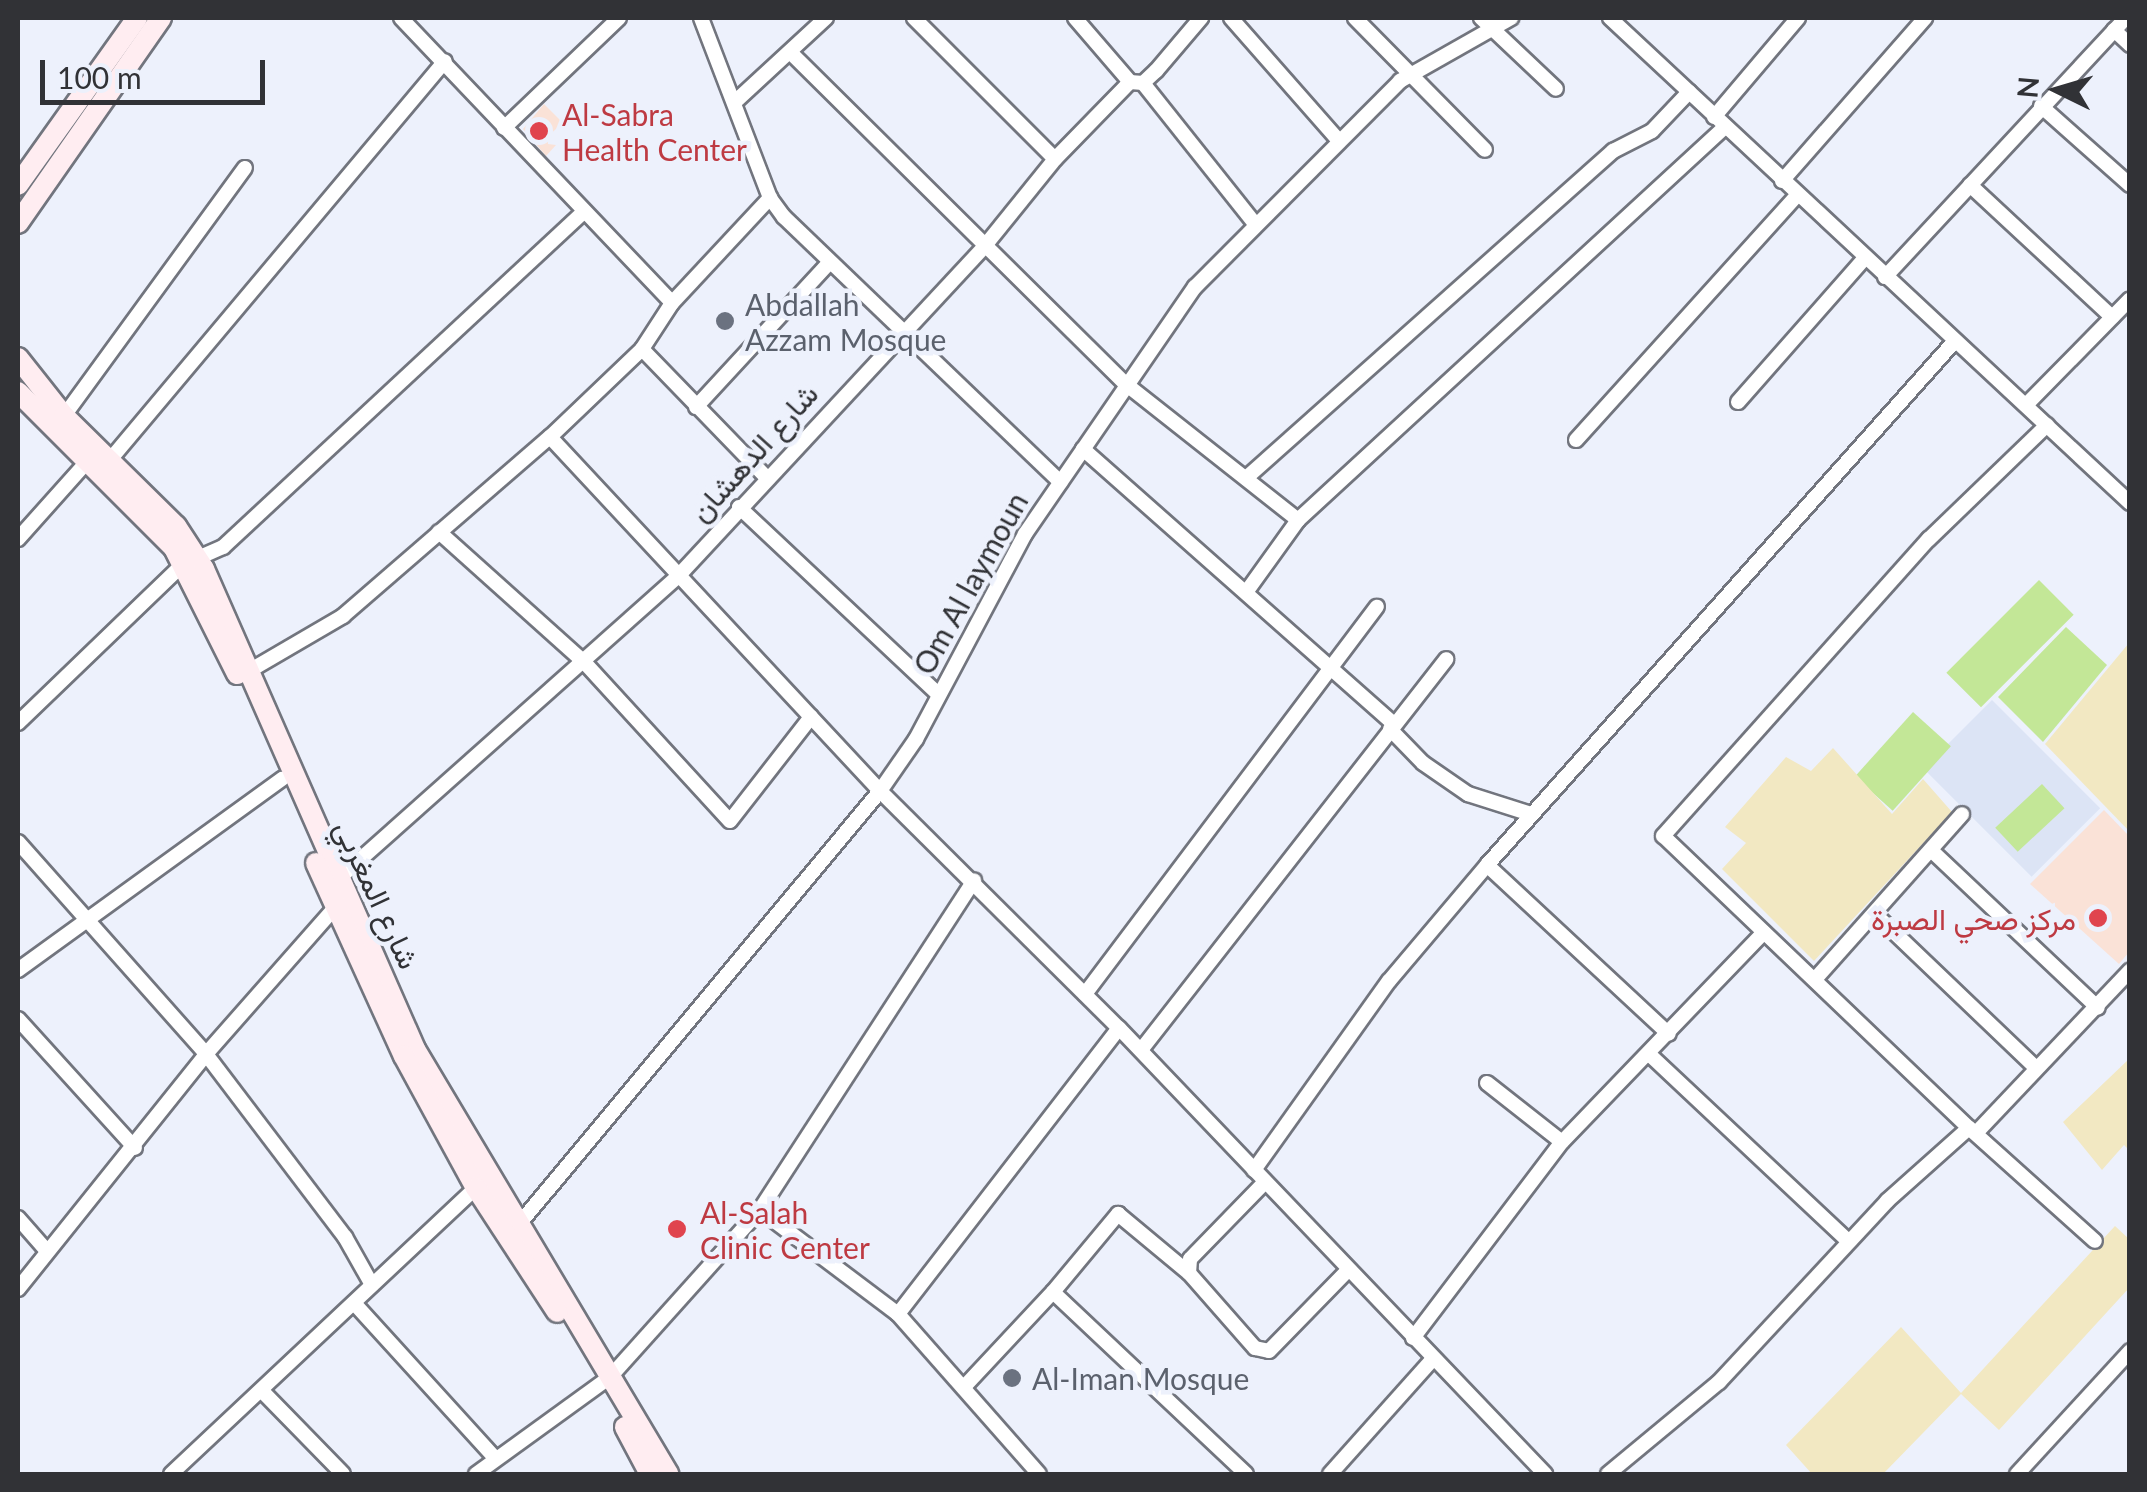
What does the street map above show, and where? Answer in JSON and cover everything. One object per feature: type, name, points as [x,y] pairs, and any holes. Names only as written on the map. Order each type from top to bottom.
[{"type":"main road","points":[[18,185],[136,18]]},
{"type":"main road","points":[[18,223],[161,18]]},
{"type":"main road","name":"شارع المغربي","points":[[18,358],[64,416],[176,526],[334,909],[476,1188],[668,1474]]},
{"type":"main road","name":"شارع المغربي","points":[[18,392],[85,464],[190,562],[249,671],[415,1049],[520,1223],[606,1379],[650,1474]]},
{"type":"street","points":[[401,18],[672,303]]},
{"type":"street","points":[[504,128],[619,18]]},
{"type":"street","points":[[701,18],[737,100],[770,198],[829,263],[1060,482]]},
{"type":"street","points":[[737,100],[826,18]]},
{"type":"street","points":[[914,18],[1055,158]]},
{"type":"street","points":[[1075,18],[1137,82],[1255,224]]},
{"type":"street","name":"شارع الدهشان","points":[[338,880],[522,710],[585,663],[681,573],[766,477],[984,247],[1055,158],[1202,18]]},
{"type":"street","points":[[1230,18],[1338,140]]},
{"type":"street","points":[[1356,18],[1485,150]]},
{"type":"street","name":"Om Al laymoun","points":[[520,1223],[880,790],[938,695],[1025,534],[1195,286],[1338,140],[1412,74],[1486,23],[1511,18]]},
{"type":"street","points":[[1610,18],[1952,344],[2026,405],[2130,503]]},
{"type":"street","points":[[1246,591],[1298,520],[1720,122],[1798,18]]},
{"type":"street","points":[[1782,181],[1925,18]]},
{"type":"street","points":[[1885,277],[2126,18]]},
{"type":"street","points":[[1486,23],[1556,88]]},
{"type":"street","points":[[2114,30],[2130,45]]},
{"type":"street","points":[[791,53],[1127,386],[1298,520]]},
{"type":"street","points":[[109,461],[445,62]]},
{"type":"street","points":[[1246,478],[1613,151],[1652,131],[1689,92]]},
{"type":"street","points":[[2041,106],[2130,184]]},
{"type":"street","points":[[64,416],[245,168]]},
{"type":"street","points":[[1970,184],[2112,317]]},
{"type":"street","points":[[1576,440],[1797,195]]},
{"type":"street","points":[[249,671],[342,616],[550,437],[642,348],[672,303],[770,198]]},
{"type":"street","points":[[18,724],[190,562],[223,547],[584,211]]},
{"type":"street","points":[[1738,402],[1865,258]]},
{"type":"street","points":[[696,407],[829,263]]},
{"type":"street","points":[[2026,405],[2130,299]]},
{"type":"street","points":[[1189,1273],[1190,1259],[1260,1176],[1389,981],[1486,864],[1952,344]]},
{"type":"street","points":[[642,348],[766,477]]},
{"type":"street","points":[[2048,425],[1930,539],[1663,836],[1817,977],[1972,1130],[2095,1241]]},
{"type":"street","points":[[550,437],[880,790],[1141,1050],[1545,1474]]},
{"type":"street","points":[[1083,449],[1332,670],[1392,727],[1422,763],[1468,794],[1531,814]]},
{"type":"street","points":[[18,539],[85,464]]},
{"type":"street","points":[[740,507],[938,695]]},
{"type":"street","points":[[439,532],[585,663],[730,821],[811,717]]},
{"type":"street","points":[[1085,994],[1378,607]]},
{"type":"street","points":[[1141,1050],[1446,660]]},
{"type":"street","points":[[18,970],[282,779]]},
{"type":"street","points":[[1817,977],[1877,916],[1962,814]]},
{"type":"street","points":[[18,842],[86,924],[206,1054],[346,1237],[372,1285]]},
{"type":"street","points":[[1932,850],[2098,1008]]},
{"type":"street","points":[[1486,864],[1669,1034]]},
{"type":"street","points":[[18,1289],[206,1054],[334,909],[338,880]]},
{"type":"street","points":[[476,1474],[494,1457],[606,1379],[760,1210],[974,880]]},
{"type":"street","points":[[1877,916],[2036,1068]]},
{"type":"street","points":[[1413,1338],[1562,1142],[1650,1055],[1764,932]]},
{"type":"street","points":[[1608,1474],[1719,1382],[1848,1241],[1972,1130],[2098,1008],[2130,970]]},
{"type":"street","points":[[18,1019],[134,1148]]},
{"type":"street","points":[[898,1314],[1119,1028]]},
{"type":"street","points":[[1650,1055],[1848,1241]]},
{"type":"street","points":[[1487,1084],[1562,1142]]},
{"type":"street","points":[[171,1474],[264,1393],[476,1188]]},
{"type":"street","points":[[760,1210],[898,1314],[1039,1474]]},
{"type":"street","points":[[964,1387],[1053,1292],[1118,1214],[1189,1273],[1262,1352],[1347,1270]]},
{"type":"street","points":[[18,1218],[47,1251]]},
{"type":"street","points":[[1053,1292],[1246,1474]]},
{"type":"street","points":[[354,1303],[494,1457]]},
{"type":"street","points":[[2017,1474],[2130,1351]]},
{"type":"street","points":[[1330,1474],[1433,1359]]},
{"type":"street","points":[[264,1393],[343,1474]]},
{"type":"shaded area","name":"Al-Sabra Health Center","points":[[544,104],[563,123],[548,136],[548,144],[556,145],[546,156],[523,129]]},
{"type":"shaded area","points":[[1992,700],[2100,808],[2032,877],[1923,769]]},
{"type":"shaded area","name":"مركز صحي الصبرة","points":[[2104,810],[2129,836],[2129,952],[2119,964],[2030,884]]},
{"type":"green space","points":[[2039,580],[2074,615],[1981,707],[1946,673]]},
{"type":"green space","points":[[2066,627],[2107,665],[2043,742],[1998,697]]},
{"type":"green space","points":[[1913,712],[1951,746],[1893,811],[1855,777]]},
{"type":"green space","points":[[2042,784],[2065,808],[2018,852],[1995,828]]},
{"type":"sand","points":[[2129,643],[2129,831],[2045,744]]},
{"type":"sand","points":[[1833,748],[1892,814],[1923,779],[1952,812],[1814,961],[1722,869],[1746,843],[1725,827],[1786,757],[1811,771]]},
{"type":"sand","points":[[2129,1059],[2129,1150],[2124,1145],[2102,1170],[2063,1122]]},
{"type":"sand","points":[[2115,1226],[2129,1239],[2129,1288],[1999,1430],[1961,1394],[1883,1474],[1812,1474],[1786,1445],[1901,1327],[1961,1393]]},
{"type":"place","name":"Al-Sabra Health Center","points":[[539,131]]},
{"type":"place","name":"Abdallah Azzam Mosque","points":[[725,321]]},
{"type":"place","name":"مركز صحي الصبرة","points":[[2098,918]]},
{"type":"place","name":"Al-Salah Clinic Center","points":[[677,1229]]},
{"type":"place","name":"Al-Iman Mosque","points":[[1012,1378]]}]
